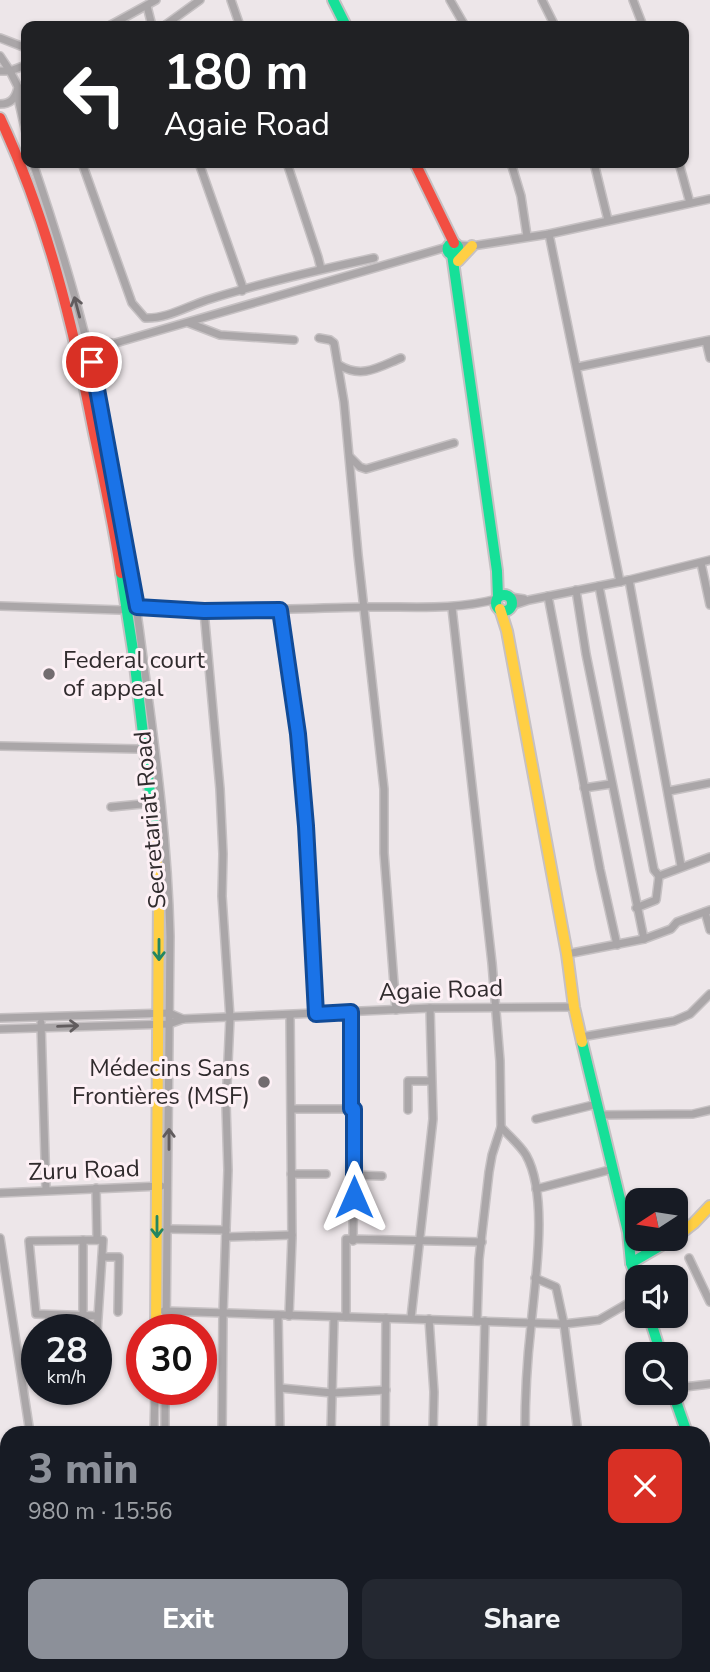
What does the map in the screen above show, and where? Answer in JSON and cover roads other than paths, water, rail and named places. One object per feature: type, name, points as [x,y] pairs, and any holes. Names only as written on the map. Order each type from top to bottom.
[{"type":"street","points":[[118,21],[156,0]]},
{"type":"street","points":[[171,21],[200,0]]},
{"type":"street","points":[[231,0],[238,21]]},
{"type":"street","points":[[333,0],[344,21]]},
{"type":"street","points":[[450,0],[462,21]]},
{"type":"street","points":[[542,0],[552,21]]},
{"type":"street","points":[[634,0],[641,21]]},
{"type":"street","points":[[146,6],[150,21]]},
{"type":"street","points":[[0,38],[21,46]]},
{"type":"street","points":[[0,57],[17,82],[21,111]]},
{"type":"street","points":[[0,71],[21,67]]},
{"type":"street","points":[[0,104],[9,103],[21,90]]},
{"type":"street","name":"Secretariat Road","points":[[0,118],[21,163]]},
{"type":"street","points":[[0,140],[13,146]]},
{"type":"street","name":"Secretariat Road","points":[[24,168],[45,232],[77,346],[132,607]]},
{"type":"street","name":"Secretariat Road","points":[[35,168],[57,234],[92,362],[132,607],[169,891],[157,1186],[162,1314]]},
{"type":"street","points":[[84,168],[132,303],[142,316],[163,316],[207,300],[321,269],[374,258]]},
{"type":"street","points":[[202,168],[242,291]]},
{"type":"street","points":[[289,168],[321,269]]},
{"type":"street","points":[[417,168],[452,247],[497,571],[567,954],[574,1007],[628,1232],[631,1263],[652,1251]]},
{"type":"street","points":[[513,168],[521,196],[527,236]]},
{"type":"street","points":[[595,168],[608,220]]},
{"type":"street","points":[[680,168],[690,203]]},
{"type":"street","points":[[92,362],[112,344],[433,252],[550,234],[710,199]]},
{"type":"street","points":[[550,234],[669,791],[681,866]]},
{"type":"street","points":[[455,269],[462,255],[471,246]]},
{"type":"street","points":[[188,323],[220,335],[294,340]]},
{"type":"street","points":[[86,338],[112,344]]},
{"type":"street","points":[[319,338],[333,341],[339,365],[384,789],[384,853],[396,1010]]},
{"type":"street","points":[[578,367],[708,340],[710,358]]},
{"type":"street","points":[[339,365],[358,373],[401,358]]},
{"type":"street","points":[[349,457],[366,469],[454,443]]},
{"type":"street","points":[[0,606],[120,610],[132,607],[204,611],[452,608],[529,600],[710,561]]},
{"type":"street","points":[[701,562],[710,605]]},
{"type":"street","points":[[599,586],[654,870],[659,876],[656,901],[636,908]]},
{"type":"street","points":[[576,590],[611,783],[644,939]]},
{"type":"street","points":[[548,596],[584,789],[617,945]]},
{"type":"street","points":[[452,608],[497,1007],[501,1127],[490,1163],[479,1259],[482,1426]]},
{"type":"street","points":[[280,610],[298,734],[316,1014]]},
{"type":"street","points":[[204,611],[220,789],[222,896],[230,1018],[226,1105],[222,1426]]},
{"type":"street","points":[[0,746],[150,747]]},
{"type":"street","name":"Secretariat Road","points":[[150,747],[159,896],[169,1187],[160,1314]]},
{"type":"street","points":[[584,789],[611,783]]},
{"type":"street","points":[[669,791],[710,783]]},
{"type":"street","points":[[111,807],[152,803]]},
{"type":"street","points":[[659,876],[710,857]]},
{"type":"street","points":[[567,954],[644,939],[671,929],[677,922],[708,911],[710,930]]},
{"type":"street","points":[[581,1037],[674,1021],[690,1014],[710,994]]},
{"type":"street","name":"Agaie Road","points":[[164,1019],[430,1008],[574,1007]]},
{"type":"street","points":[[411,1318],[433,1119],[430,1008]]},
{"type":"street","points":[[351,1012],[354,1241]]},
{"type":"street","points":[[0,1018],[40,1015],[164,1019]]},
{"type":"street","points":[[40,1015],[47,1190]]},
{"type":"street","points":[[289,1316],[292,1235],[290,1015]]},
{"type":"street","points":[[0,1029],[164,1019]]},
{"type":"street","points":[[408,1110],[408,1081],[431,1081]]},
{"type":"street","points":[[292,1109],[351,1109]]},
{"type":"street","points":[[536,1119],[599,1110],[693,1114],[710,1110]]},
{"type":"street","points":[[501,1127],[526,1155],[536,1189],[536,1278],[524,1426]]},
{"type":"street","points":[[536,1189],[613,1169]]},
{"type":"street","points":[[291,1174],[326,1174]]},
{"type":"street","points":[[354,1175],[382,1176]]},
{"type":"street","name":"Zuru Road","points":[[0,1193],[169,1187]]},
{"type":"street","points":[[96,1188],[97,1240]]},
{"type":"street","points":[[688,1228],[710,1206]]},
{"type":"street","points":[[168,1229],[226,1234],[292,1235]]},
{"type":"street","points":[[0,1238],[29,1426]]},
{"type":"street","points":[[346,1317],[346,1239],[482,1242]]},
{"type":"street","points":[[83,1240],[83,1314]]},
{"type":"street","points":[[36,1314],[29,1241],[103,1240],[98,1314]]},
{"type":"street","points":[[102,1257],[119,1257],[118,1312]]},
{"type":"street","points":[[689,1258],[710,1302]]},
{"type":"street","points":[[536,1278],[556,1287],[564,1324],[577,1426]]},
{"type":"street","points":[[161,1311],[564,1324],[598,1320],[625,1305]]},
{"type":"street","points":[[278,1315],[280,1426]]},
{"type":"street","points":[[331,1426],[334,1317]]},
{"type":"street","points":[[385,1426],[386,1318]]},
{"type":"street","points":[[429,1319],[434,1392],[433,1426]]},
{"type":"street","points":[[688,1387],[710,1384]]},
{"type":"street","points":[[280,1388],[332,1393],[386,1390]]},
{"type":"street","points":[[154,1426],[155,1405]]},
{"type":"street","points":[[165,1405],[165,1426]]},
{"type":"street","points":[[677,1405],[685,1426]]},
{"type":"place","name":"Federal court of appeal","points":[[49,674]]},
{"type":"place","name":"Médecins Sans Frontières (MSF)","points":[[264,1082]]}]
